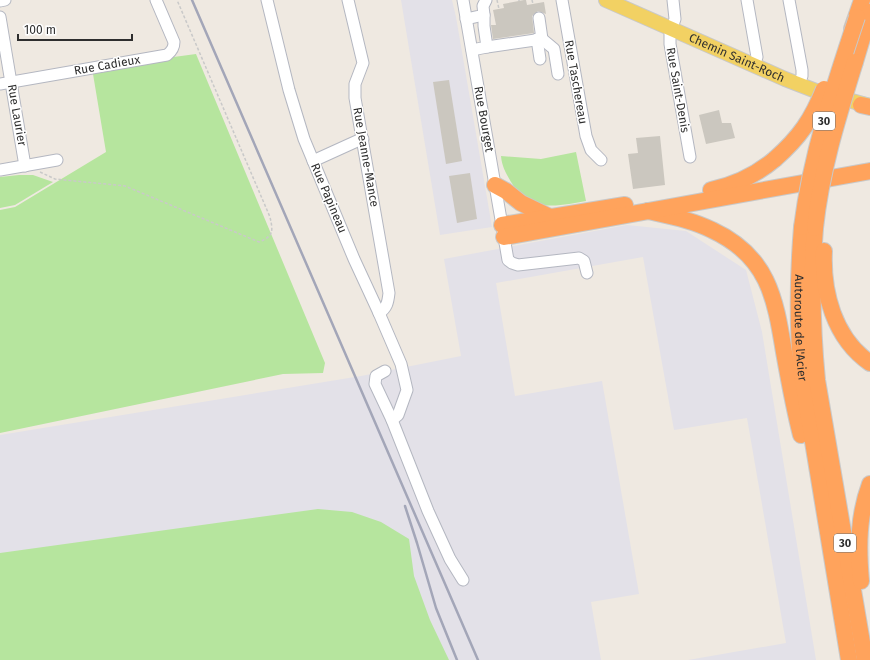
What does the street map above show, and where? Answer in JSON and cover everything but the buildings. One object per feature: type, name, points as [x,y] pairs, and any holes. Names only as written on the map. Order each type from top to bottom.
[{"type":"highway","name":"Autoroute de l'Acier","points":[[849,660],[800,362],[798,292],[814,228],[826,162],[854,62],[863,15],[862,0]]},
{"type":"highway","name":"Autoroute de l'Acier","points":[[863,15],[817,147],[808,187],[814,228],[812,306],[817,380],[866,660]]},
{"type":"highway","points":[[503,231],[550,217],[704,191],[725,186],[756,173],[793,143],[808,122],[863,15]]},
{"type":"highway","points":[[503,231],[648,211],[870,171]]},
{"type":"highway","points":[[495,185],[506,191],[521,203],[550,217]]},
{"type":"highway","points":[[648,211],[687,220],[702,225],[720,234],[736,244],[747,254],[757,265],[766,280],[773,296],[778,314],[795,410],[829,543]]},
{"type":"highway","points":[[814,228],[824,268],[826,286],[831,306],[838,324],[849,343],[870,363]]},
{"type":"highway","points":[[866,660],[858,541],[862,512],[870,484]]},
{"type":"main road","name":"Chemin Saint-Roch","points":[[606,0],[672,28],[754,66],[816,91],[867,106]]},
{"type":"street","points":[[0,1],[5,0]]},
{"type":"street","name":"Rue Cadieux","points":[[6,83],[167,55],[174,47],[174,42],[156,0]]},
{"type":"street","name":"Rue Papineau","points":[[267,0],[289,90],[313,161],[354,259],[399,359],[407,390],[398,415],[392,420]]},
{"type":"street","name":"Rue Jeanne-Mance","points":[[348,0],[363,63],[357,77],[354,90],[389,293],[387,305],[383,311],[379,313]]},
{"type":"street","name":"Rue Bourget","points":[[463,0],[508,258],[514,264],[522,265],[579,258],[584,261],[587,273]]},
{"type":"street","points":[[487,0],[483,6],[488,47]]},
{"type":"street","points":[[554,0],[557,17],[564,16]]},
{"type":"street","name":"Rue Taschereau","points":[[562,0],[586,136],[591,150],[600,160]]},
{"type":"street","name":"Rue Saint-Denis","points":[[673,0],[675,17],[670,34],[670,44],[690,158]]},
{"type":"street","points":[[747,0],[757,57],[754,66]]},
{"type":"street","points":[[789,0],[802,70],[802,76],[799,84]]},
{"type":"street","points":[[466,18],[484,15]]},
{"type":"street","name":"Rue Laurier","points":[[0,17],[6,83],[25,166]]},
{"type":"street","points":[[539,18],[540,58]]},
{"type":"street","points":[[469,33],[485,30]]},
{"type":"street","points":[[472,50],[540,39],[554,49],[558,74]]},
{"type":"street","points":[[313,161],[363,139]]},
{"type":"street","points":[[0,170],[57,160]]},
{"type":"street","points":[[384,371],[376,376],[375,384],[392,420],[428,511],[450,559],[463,580]]},
{"type":"path","points":[[25,166],[55,179],[125,186],[259,242],[268,239],[272,230],[270,216],[177,0]]},
{"type":"path","points":[[497,0],[499,9]]},
{"type":"path","points":[[532,0],[533,4]]},
{"type":"shaded area","points":[[401,0],[452,0],[492,227],[440,235]]},
{"type":"shaded area","points":[[627,225],[686,231],[746,270],[762,332],[816,660],[688,660],[786,643],[747,418],[674,430],[643,257],[496,283],[515,396],[602,381],[639,594],[591,602],[601,660],[0,660],[0,435],[361,376],[461,356],[444,259]]},
{"type":"green space","points":[[196,54],[325,363],[323,373],[283,374],[0,433],[0,210],[15,207],[106,152],[92,68]]},
{"type":"green space","points":[[576,152],[586,201],[551,206],[534,203],[519,195],[504,170],[501,156],[541,159]]},
{"type":"green space","points":[[33,175],[53,182],[15,205],[0,208],[0,177]]},
{"type":"green space","points":[[318,509],[352,512],[381,522],[409,539],[414,576],[430,620],[449,660],[0,660],[0,553]]},
{"type":"railway","points":[[192,0],[478,660]]},
{"type":"railway","points":[[405,506],[436,608],[457,660]]}]
